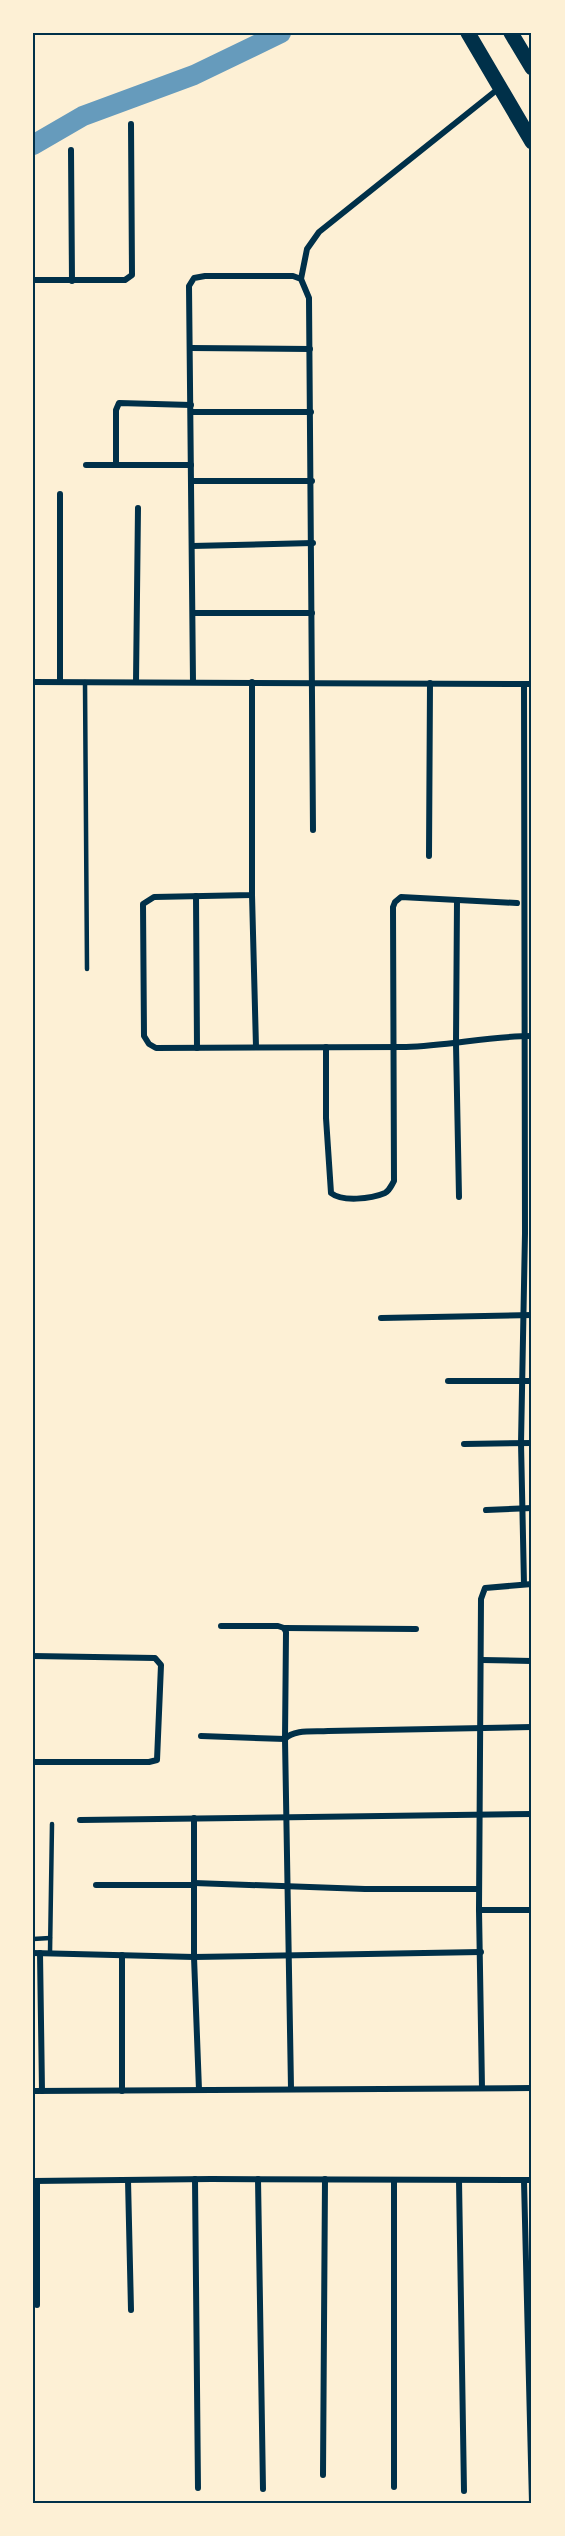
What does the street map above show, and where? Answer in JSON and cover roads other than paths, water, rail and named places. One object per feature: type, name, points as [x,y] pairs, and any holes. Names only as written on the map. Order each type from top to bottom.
[{"type":"main road","points":[[468,33],[532,142]]},
{"type":"main road","points":[[511,33],[531,63]]},
{"type":"street","points":[[314,830],[309,298],[301,279],[307,249],[319,232],[499,88]]},
{"type":"street","points":[[33,280],[125,280],[132,275],[131,124]]},
{"type":"street","points":[[71,150],[72,281]]},
{"type":"street","points":[[193,682],[189,286],[194,278],[205,276],[293,276],[301,279]]},
{"type":"street","points":[[190,348],[310,349]]},
{"type":"street","points":[[116,465],[116,410],[119,403],[311,412]]},
{"type":"street","points":[[86,465],[191,465]]},
{"type":"street","points":[[191,481],[312,481]]},
{"type":"street","points":[[60,494],[60,682]]},
{"type":"street","points":[[136,682],[138,508]]},
{"type":"street","points":[[192,546],[313,543]]},
{"type":"street","points":[[193,613],[312,613]]},
{"type":"street","points":[[33,682],[532,684]]},
{"type":"street","points":[[252,682],[252,895],[256,1047]]},
{"type":"street","points":[[429,856],[430,683]]},
{"type":"street","points":[[524,684],[529,835],[528,1233],[522,1316],[521,1381],[524,1584]]},
{"type":"street","points":[[252,895],[149,898],[143,904],[144,1036],[149,1044],[156,1048],[394,1047],[456,1044],[497,1037],[529,1036]]},
{"type":"street","points":[[196,896],[197,1048]]},
{"type":"street","points":[[326,1047],[331,1193],[344,1199],[384,1193],[390,1189],[394,1181],[393,907],[395,902],[401,897],[517,903]]},
{"type":"street","points":[[457,900],[456,1044],[459,1197]]},
{"type":"street","points":[[381,1318],[532,1315]]},
{"type":"street","points":[[448,1381],[532,1381]]},
{"type":"street","points":[[464,1444],[532,1443]]},
{"type":"street","points":[[486,1510],[532,1508]]},
{"type":"street","points":[[482,2088],[479,1888],[482,1593],[485,1588],[492,1586],[532,1584]]},
{"type":"street","points":[[221,1626],[416,1629]]},
{"type":"street","points":[[284,1628],[287,1636],[285,1816],[290,1955],[291,2088]]},
{"type":"street","points":[[33,1656],[155,1658],[161,1665],[158,1760],[148,1762],[33,1762]]},
{"type":"street","points":[[482,1660],[532,1660]]},
{"type":"street","points":[[201,1736],[285,1739],[290,1734],[328,1731],[532,1727]]},
{"type":"street","points":[[80,1820],[532,1814]]},
{"type":"street","points":[[194,1818],[194,1957],[199,2090]]},
{"type":"street","points":[[96,1886],[194,1884],[365,1889],[479,1888]]},
{"type":"street","points":[[479,1910],[532,1910]]},
{"type":"street","points":[[42,2091],[36,1953],[194,1957],[481,1952]]},
{"type":"street","points":[[122,1955],[122,2091]]},
{"type":"street","points":[[33,2091],[532,2088]]},
{"type":"street","points":[[195,2179],[198,2488]]},
{"type":"street","points":[[37,2305],[35,2181],[195,2179],[532,2181]]},
{"type":"street","points":[[258,2179],[262,2489]]},
{"type":"street","points":[[128,2180],[131,2310]]},
{"type":"street","points":[[323,2475],[325,2180]]},
{"type":"street","points":[[394,2180],[394,2487]]},
{"type":"street","points":[[459,2180],[464,2491]]},
{"type":"street","points":[[524,2181],[532,2503]]},
{"type":"lane","points":[[85,682],[87,969]]},
{"type":"lane","points":[[50,1953],[52,1824]]},
{"type":"lane","points":[[33,1939],[50,1938]]},
{"type":"waterway","points":[[33,145],[83,116],[194,75],[281,33]]}]
